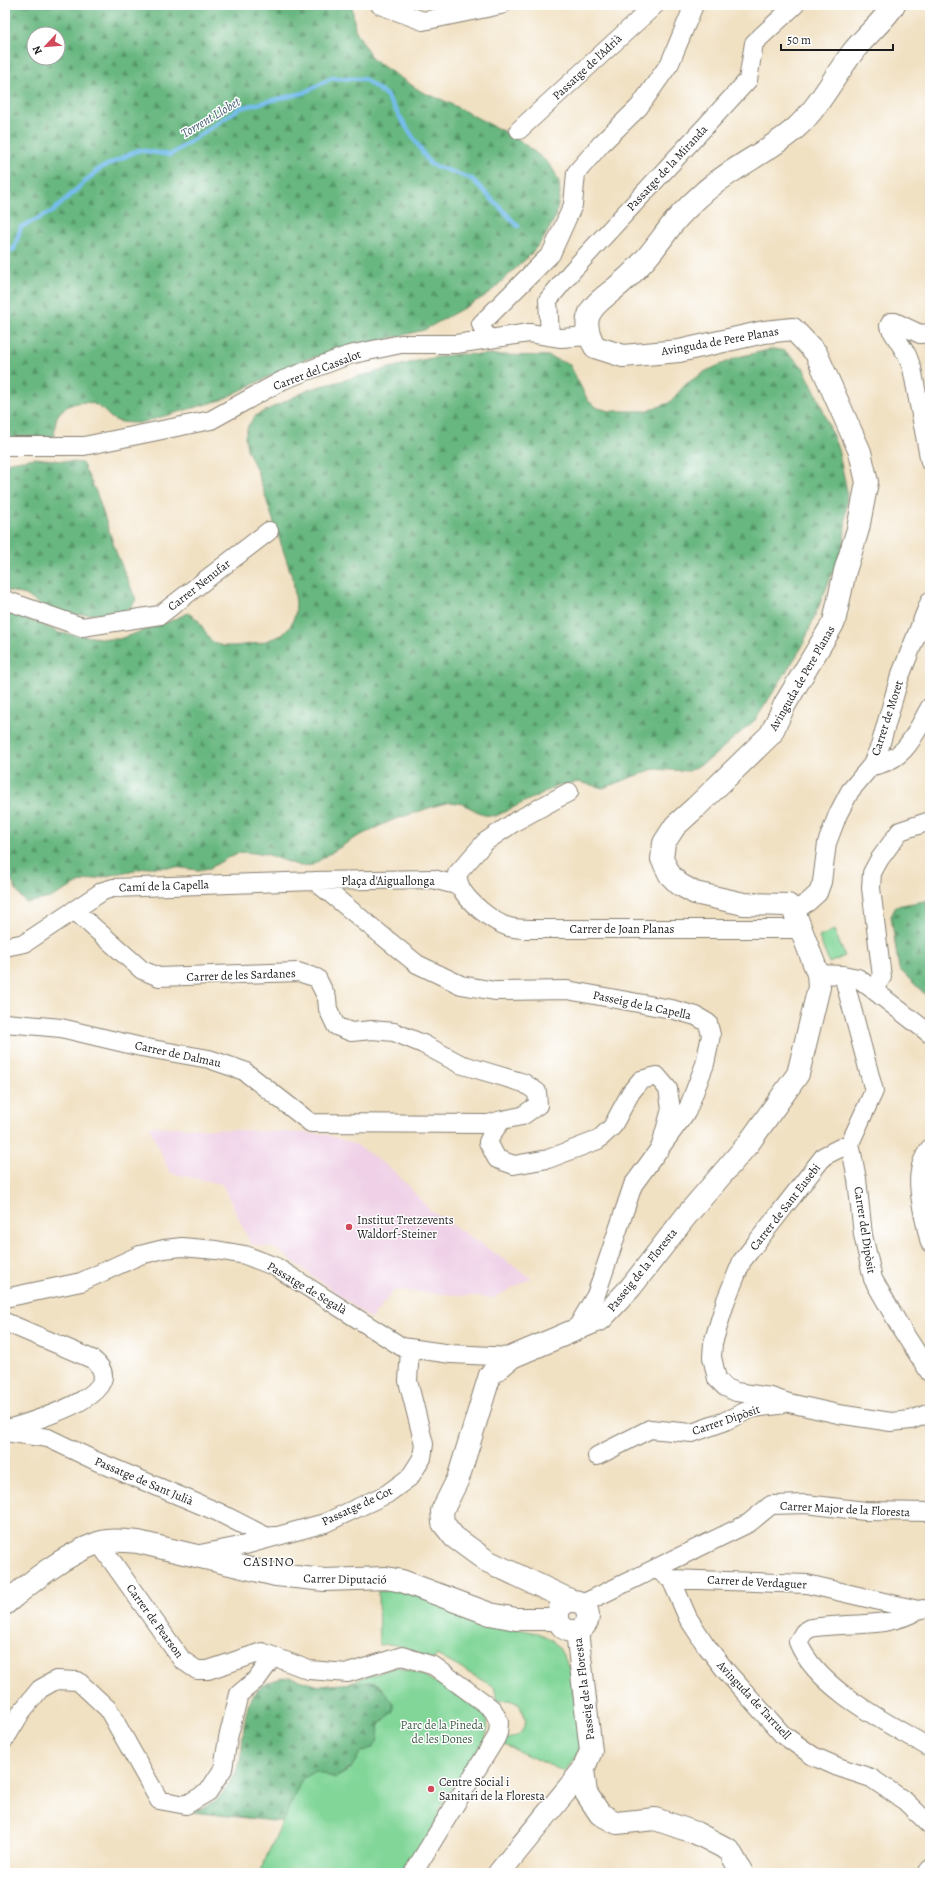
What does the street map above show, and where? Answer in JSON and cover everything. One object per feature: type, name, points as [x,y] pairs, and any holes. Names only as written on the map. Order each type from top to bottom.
[{"type":"street","points":[[380,5],[423,21],[501,5]]},
{"type":"street","name":"Passatge de l'Adrià","points":[[519,130],[655,5]]},
{"type":"street","points":[[487,339],[481,324],[551,254],[573,205],[576,173],[639,106],[670,63],[694,5]]},
{"type":"street","name":"Passatge de la Miranda","points":[[550,336],[548,300],[572,271],[748,80],[754,43],[796,5]]},
{"type":"street","points":[[589,336],[587,320],[589,313],[598,301],[624,281],[639,267],[654,251],[669,228],[702,193],[779,141],[800,124],[813,110],[863,39],[894,5]]},
{"type":"street","points":[[930,333],[920,334],[895,322],[890,322],[889,326],[907,355],[912,368],[930,462]]},
{"type":"street","name":"Avinguda de Pere Planas","points":[[589,336],[595,346],[623,356],[679,351],[764,332],[793,329],[816,353],[860,452],[867,482],[858,529],[845,571],[834,622],[785,704],[771,734],[675,826],[664,843],[662,859],[670,875],[679,884],[695,893],[744,904],[788,905],[797,920]]},
{"type":"street","name":"Carrer del Cassalot","points":[[5,446],[84,446],[211,420],[283,380],[349,355],[401,344],[456,344],[529,332],[561,338],[589,336]]},
{"type":"street","name":"Carrer Nenufar","points":[[5,600],[82,627],[160,615],[270,531]]},
{"type":"street","name":"Carrer de Moret","points":[[797,920],[808,902],[818,893],[822,882],[828,843],[838,814],[850,791],[870,766],[880,746],[899,679],[930,601]]},
{"type":"street","points":[[870,766],[884,764],[896,757],[908,747],[930,707]]},
{"type":"street","points":[[460,886],[457,874],[485,842],[516,821],[569,792]]},
{"type":"street","points":[[873,990],[882,977],[871,888],[872,873],[879,860],[900,831],[930,821]]},
{"type":"street","name":"Plaça d'Aiguallonga","points":[[315,881],[433,879],[460,886]]},
{"type":"street","name":"Camí de la Capella","points":[[5,947],[25,943],[103,891],[113,888],[315,881]]},
{"type":"street","name":"Passeig de la Capella","points":[[315,881],[417,964],[461,986],[495,991],[567,990],[672,1009],[696,1016],[708,1023],[711,1035],[702,1071],[687,1111],[633,1185],[596,1296],[575,1331]]},
{"type":"street","name":"Carrer de Joan Planas","points":[[460,886],[479,909],[491,918],[508,927],[531,929],[797,920]]},
{"type":"street","name":"Carrer de les Sardanes","points":[[74,910],[142,970],[159,977],[298,972],[317,978],[336,1026],[351,1032],[372,1030],[394,1032],[422,1044],[460,1064],[524,1083],[537,1092],[538,1105],[522,1116],[502,1120]]},
{"type":"street","points":[[797,920],[818,974],[842,975],[858,978],[930,1034]]},
{"type":"street","name":"Passeig de la Floresta","points":[[577,1603],[487,1560],[454,1537],[443,1523],[442,1511],[458,1479],[490,1375],[512,1357],[601,1319],[631,1287],[686,1216],[748,1144],[785,1095],[798,1074],[818,987],[818,974]]},
{"type":"street","points":[[842,975],[874,1091],[850,1143]]},
{"type":"street","name":"Carrer de Dalmau","points":[[5,1024],[61,1028],[141,1047],[209,1058],[244,1070],[311,1123],[488,1124],[502,1120]]},
{"type":"street","points":[[502,1120],[492,1132],[488,1142],[497,1159],[514,1165],[548,1159],[598,1140],[612,1127],[631,1092],[641,1080],[657,1076],[668,1089],[672,1110],[660,1149]]},
{"type":"street","name":"Carrer del Dipòsit","points":[[850,1143],[853,1153],[863,1235],[871,1274],[878,1291],[930,1373]]},
{"type":"street","name":"Carrer de Sant Eusebi","points":[[789,1403],[771,1397],[736,1392],[724,1387],[717,1379],[712,1357],[713,1343],[726,1300],[742,1261],[824,1156],[850,1143]]},
{"type":"street","points":[[930,1148],[923,1159],[919,1172],[925,1225],[930,1243]]},
{"type":"street","name":"Passatge de Segalà","points":[[5,1298],[81,1282],[140,1255],[164,1249],[182,1247],[216,1250],[245,1255],[276,1267],[402,1347],[451,1354],[512,1357]]},
{"type":"street","points":[[5,1322],[92,1359],[100,1365],[103,1371],[103,1378],[90,1396],[81,1402],[62,1411],[5,1431]]},
{"type":"street","name":"Passatge de Cot","points":[[194,1555],[282,1535],[325,1523],[387,1494],[410,1477],[422,1458],[424,1444],[408,1381],[410,1349]]},
{"type":"street","points":[[789,1403],[838,1414],[891,1422],[911,1420],[930,1413]]},
{"type":"street","name":"Carrer Dipòsit","points":[[597,1456],[650,1429],[692,1433],[723,1422],[753,1408],[789,1403]]},
{"type":"street","name":"Passatge de Sant Julià","points":[[5,1431],[48,1438],[96,1461],[218,1512],[267,1536],[282,1535]]},
{"type":"street","name":"Carrer Major de la Floresta","points":[[577,1603],[663,1574],[749,1524],[771,1505],[806,1504],[865,1511],[930,1512]]},
{"type":"street","name":"Carrer Diputació","points":[[5,1604],[52,1568],[84,1549],[99,1543],[121,1540],[138,1542],[276,1575],[300,1578],[386,1578],[419,1586],[469,1608],[490,1614],[516,1619],[558,1618]]},
{"type":"street","name":"Carrer de Pearson","points":[[99,1543],[182,1660],[197,1670],[208,1670],[262,1652],[309,1670],[348,1673],[402,1656],[434,1666],[493,1710],[499,1722],[496,1738],[412,1873]]},
{"type":"street","name":"Carrer de Verdaguer","points":[[663,1574],[807,1584],[921,1614]]},
{"type":"street","name":"Avinguda de Tarruell","points":[[663,1574],[688,1618],[705,1644],[726,1671],[782,1734],[813,1756],[838,1767],[871,1778],[905,1801],[930,1825]]},
{"type":"street","points":[[577,1603],[587,1611],[588,1618],[584,1626],[577,1631],[568,1631],[564,1629],[558,1618],[561,1606],[577,1603]]},
{"type":"street","points":[[921,1614],[864,1624],[811,1628],[804,1632],[798,1642],[803,1653],[812,1666],[848,1698],[930,1748]]},
{"type":"street","name":"Passeig de la Floresta","points":[[577,1631],[591,1751],[583,1770]]},
{"type":"street","points":[[5,1738],[22,1711],[40,1689],[56,1680],[78,1681],[108,1709],[159,1800],[186,1805],[208,1792],[223,1769],[228,1738],[239,1694],[256,1678],[273,1657]]},
{"type":"street","points":[[499,1873],[583,1770]]},
{"type":"street","points":[[583,1770],[586,1793],[600,1814],[616,1823],[656,1819],[696,1833],[729,1850],[742,1873]]},
{"type":"street","points":[[927,1873],[930,1869]]},
{"type":"shaded area","name":"Institut Tretzevents Waldorf-Steiner","points":[[149,1126],[325,1134],[357,1145],[395,1172],[430,1210],[532,1278],[493,1298],[394,1290],[371,1319],[275,1248],[251,1244],[222,1184],[170,1173]]},
{"type":"green space","points":[[5,5],[352,5],[355,29],[372,59],[422,92],[445,101],[518,139],[547,162],[554,171],[559,182],[560,193],[556,216],[544,238],[530,255],[487,295],[424,330],[303,360],[221,400],[140,423],[115,420],[101,408],[91,403],[85,402],[73,404],[62,410],[58,415],[54,436],[5,438]]},
{"type":"green space","points":[[773,349],[785,351],[803,367],[819,400],[838,449],[847,491],[844,545],[802,647],[756,719],[710,759],[689,771],[653,769],[603,788],[579,782],[555,787],[496,816],[484,815],[463,804],[451,802],[438,805],[390,821],[353,839],[312,865],[300,866],[266,854],[242,852],[231,856],[210,868],[198,870],[174,867],[149,867],[83,881],[50,898],[26,903],[18,893],[8,873],[5,871],[5,612],[38,623],[60,633],[108,639],[119,639],[168,622],[188,613],[198,620],[211,641],[223,646],[260,643],[282,635],[290,627],[295,615],[296,604],[293,580],[257,471],[247,449],[245,437],[248,426],[255,416],[310,389],[421,360],[457,354],[548,356],[570,365],[588,401],[598,408],[610,411],[647,411],[669,403],[686,384],[706,371],[738,357]]},
{"type":"green space","points":[[35,458],[82,463],[97,494],[116,552],[136,600],[129,609],[117,613],[69,615],[46,609],[26,595],[5,590],[5,463]]},
{"type":"green space","points":[[930,900],[930,999],[899,969],[891,916],[896,906]]},
{"type":"green space","points":[[834,930],[845,956],[829,963],[819,937]]},
{"type":"green space","points":[[378,1587],[394,1588],[497,1625],[538,1633],[551,1639],[559,1648],[570,1668],[579,1737],[579,1751],[565,1772],[502,1744],[503,1740],[516,1736],[523,1729],[526,1720],[519,1704],[509,1700],[498,1701],[494,1687],[437,1655],[433,1660],[400,1646],[387,1644],[379,1645]]},
{"type":"green space","name":"Parc de la Pineda de les Dones","points":[[397,1667],[421,1674],[480,1709],[487,1720],[488,1727],[485,1739],[438,1810],[442,1813],[405,1873],[259,1873],[302,1779],[315,1771],[335,1778],[350,1770],[361,1752],[372,1748],[377,1742],[380,1724],[393,1711],[393,1702],[378,1684],[371,1682],[348,1683]]},
{"type":"green space","name":"Parc de la Pineda de les Dones","points":[[290,1677],[319,1686],[363,1682],[378,1684],[393,1702],[393,1711],[380,1724],[377,1742],[372,1748],[361,1752],[351,1768],[335,1778],[315,1771],[302,1779],[283,1822],[192,1812],[210,1804],[220,1797],[235,1773],[240,1761],[245,1718],[248,1706],[253,1696],[261,1687],[273,1681]]},
{"type":"waterway","name":"Torrent Llobet","points":[[5,252],[14,249],[21,227],[53,211],[99,169],[139,150],[170,155],[240,108],[303,93],[332,78],[364,79],[386,95],[430,164],[472,179],[518,226]]},
{"type":"place","name":"Institut Tretzevents Waldorf-Steiner","points":[[349,1227]]},
{"type":"place","name":"Centre Social i Sanitari de la Floresta","points":[[431,1789]]},
{"type":"district","name":"CASINO","points":[[269,1561]]}]
